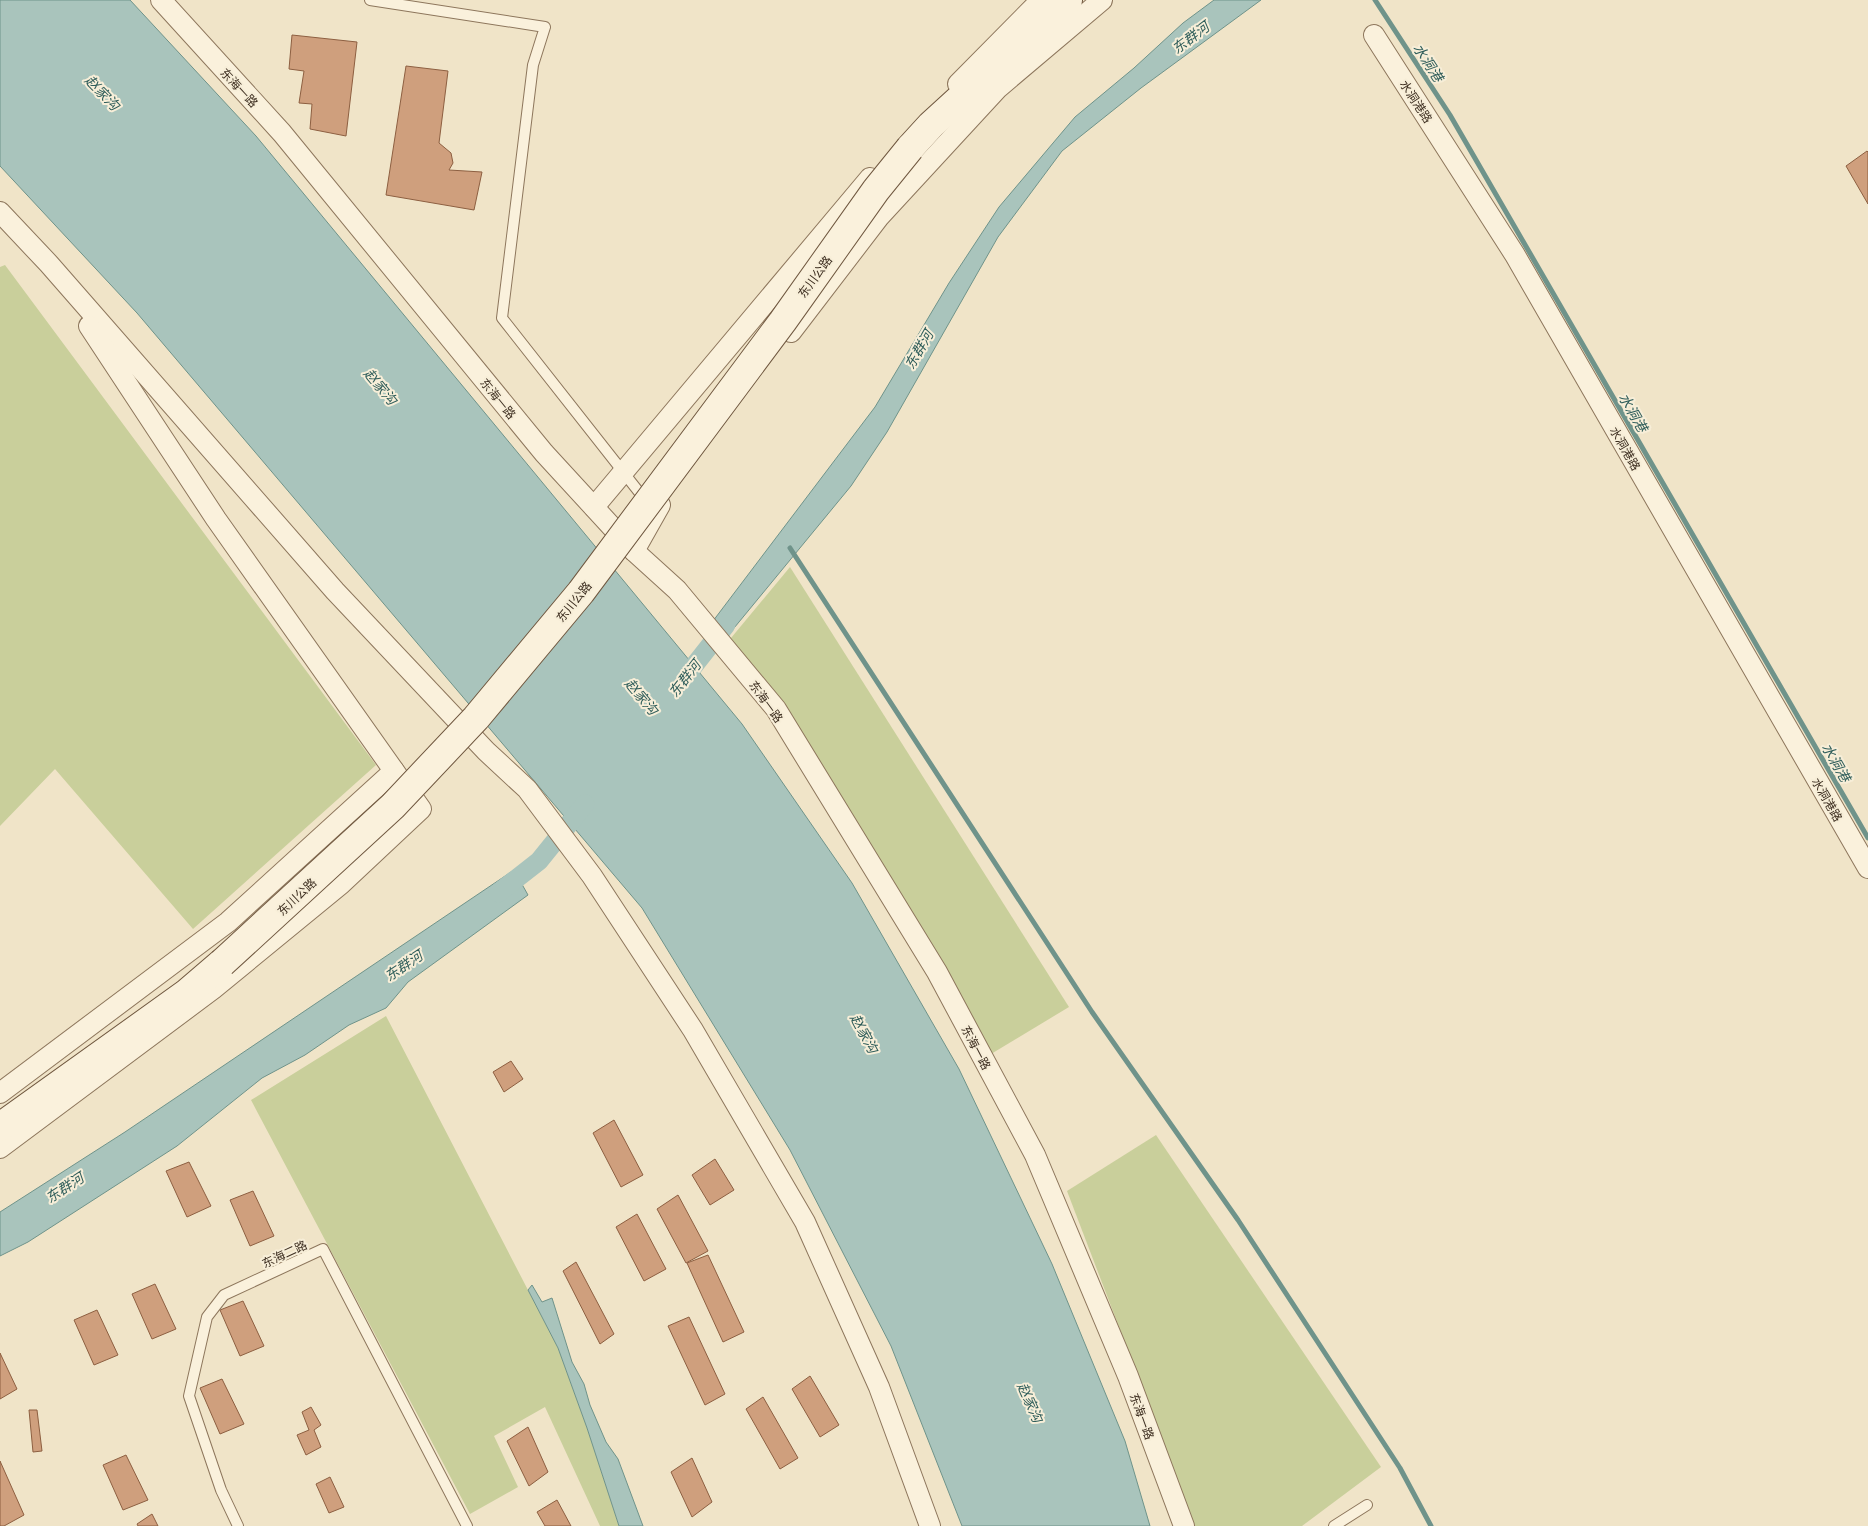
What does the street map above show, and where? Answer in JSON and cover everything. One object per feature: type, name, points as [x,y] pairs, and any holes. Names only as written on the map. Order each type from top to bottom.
[{"type":"street","name":"东海一路","points":[[161,0],[282,132],[544,453],[634,551],[677,590],[776,709],[937,972],[1035,1155],[1128,1376],[1184,1526]]},
{"type":"street","points":[[594,507],[907,134],[1041,0]]},
{"type":"street","name":"东川公路","points":[[0,1127],[187,993],[222,964],[394,806],[482,710],[581,592],[783,320],[876,190],[910,148],[931,125],[1068,0]]},
{"type":"street","points":[[634,551],[654,512],[879,217],[998,88],[1102,0]]},
{"type":"street","name":"水洞港路","points":[[1374,35],[1515,254],[1868,868]]},
{"type":"street","points":[[0,212],[336,591],[486,751],[527,789],[592,876],[693,1030],[805,1222],[879,1387],[930,1526]]},
{"type":"street","points":[[0,1148],[213,989],[340,884],[421,809],[216,519],[48,264]]},
{"type":"street","points":[[0,1093],[228,922],[394,771]]},
{"type":"lane","points":[[370,0],[546,27],[533,65],[502,318],[654,512]]},
{"type":"lane","name":"东海二路","points":[[238,1526],[220,1490],[190,1396],[207,1317],[224,1295],[323,1249],[468,1526]]},
{"type":"lane","points":[[1334,1526],[1367,1505]]},
{"type":"green space","points":[[5,265],[376,765],[193,929],[55,769],[0,826],[0,267]]},
{"type":"green space","points":[[790,567],[1069,1007],[991,1054],[731,638]]},
{"type":"green space","points":[[386,1016],[558,1348],[619,1526],[600,1526],[545,1407],[494,1436],[518,1487],[470,1514],[251,1100]]},
{"type":"green space","points":[[1156,1135],[1381,1467],[1302,1526],[1195,1526],[1067,1191]]},
{"type":"water","name":"赵家沟","points":[[0,0],[130,0],[256,136],[742,724],[852,883],[959,1069],[1052,1264],[1125,1441],[1150,1526],[962,1526],[891,1346],[790,1150],[642,908],[137,313],[0,166]]},
{"type":"water","points":[[1214,0],[1261,0],[1141,88],[1062,151],[998,237],[887,432],[851,486],[725,639],[713,621],[875,407],[949,283],[999,207],[1075,117],[1134,68],[1183,23]]},
{"type":"water","points":[[514,870],[528,895],[408,982],[386,1008],[349,1025],[305,1055],[262,1078],[177,1146],[28,1242],[0,1256],[0,1212],[125,1132]]},
{"type":"water","points":[[532,1285],[542,1302],[552,1298],[572,1362],[584,1384],[590,1405],[606,1442],[618,1459],[643,1526],[619,1526],[558,1348],[528,1290]]},
{"type":"building","points":[[292,35],[357,42],[346,136],[310,129],[312,104],[299,103],[304,71],[289,69]]},
{"type":"building","points":[[406,66],[448,71],[439,143],[451,153],[453,163],[449,170],[482,172],[474,210],[386,195]]},
{"type":"building","points":[[1868,152],[1868,204],[1846,166]]},
{"type":"building","points":[[511,1061],[523,1079],[504,1092],[493,1072]]},
{"type":"building","points":[[614,1120],[643,1175],[621,1187],[593,1133]]},
{"type":"building","points":[[715,1159],[734,1190],[710,1205],[692,1175]]},
{"type":"building","points":[[189,1162],[211,1206],[187,1217],[166,1171]]},
{"type":"building","points":[[253,1191],[274,1236],[250,1246],[230,1200]]},
{"type":"building","points":[[678,1195],[708,1251],[686,1263],[657,1209]]},
{"type":"building","points":[[637,1214],[666,1269],[644,1281],[616,1227]]},
{"type":"building","points":[[708,1255],[744,1332],[723,1342],[687,1263]]},
{"type":"building","points":[[576,1262],[614,1334],[600,1344],[563,1271]]},
{"type":"building","points":[[155,1284],[176,1329],[152,1339],[132,1294]]},
{"type":"building","points":[[243,1301],[264,1346],[240,1356],[220,1310]]},
{"type":"building","points":[[97,1310],[118,1355],[94,1365],[74,1320]]},
{"type":"building","points":[[689,1317],[725,1394],[705,1405],[668,1326]]},
{"type":"building","points":[[0,1353],[17,1389],[0,1399]]},
{"type":"building","points":[[810,1376],[839,1425],[820,1437],[792,1389]]},
{"type":"building","points":[[222,1379],[244,1424],[220,1434],[200,1388]]},
{"type":"building","points":[[763,1397],[798,1458],[780,1469],[746,1409]]},
{"type":"building","points":[[311,1407],[321,1425],[314,1430],[321,1447],[306,1455],[297,1435],[309,1430],[302,1412]]},
{"type":"building","points":[[29,1410],[37,1410],[42,1451],[33,1452]]},
{"type":"building","points":[[528,1427],[548,1472],[529,1486],[507,1441]]},
{"type":"building","points":[[126,1455],[148,1500],[123,1510],[103,1465]]},
{"type":"building","points":[[692,1458],[712,1502],[692,1517],[671,1472]]},
{"type":"building","points":[[0,1461],[24,1515],[4,1526],[0,1526]]},
{"type":"building","points":[[330,1477],[344,1507],[329,1513],[316,1484]]},
{"type":"building","points":[[557,1500],[571,1526],[545,1526],[537,1512]]},
{"type":"building","points":[[152,1514],[158,1526],[138,1526],[137,1524]]},
{"type":"waterway","name":"水洞港","points":[[1375,0],[1450,115],[1868,838]]},
{"type":"waterway","points":[[790,548],[1092,1012],[1238,1220],[1400,1468],[1431,1526]]},
{"type":"waterway","name":"东群河","points":[[678,686],[726,625]]},
{"type":"waterway","name":"东群河","points":[[498,893],[539,861],[585,804]]}]
